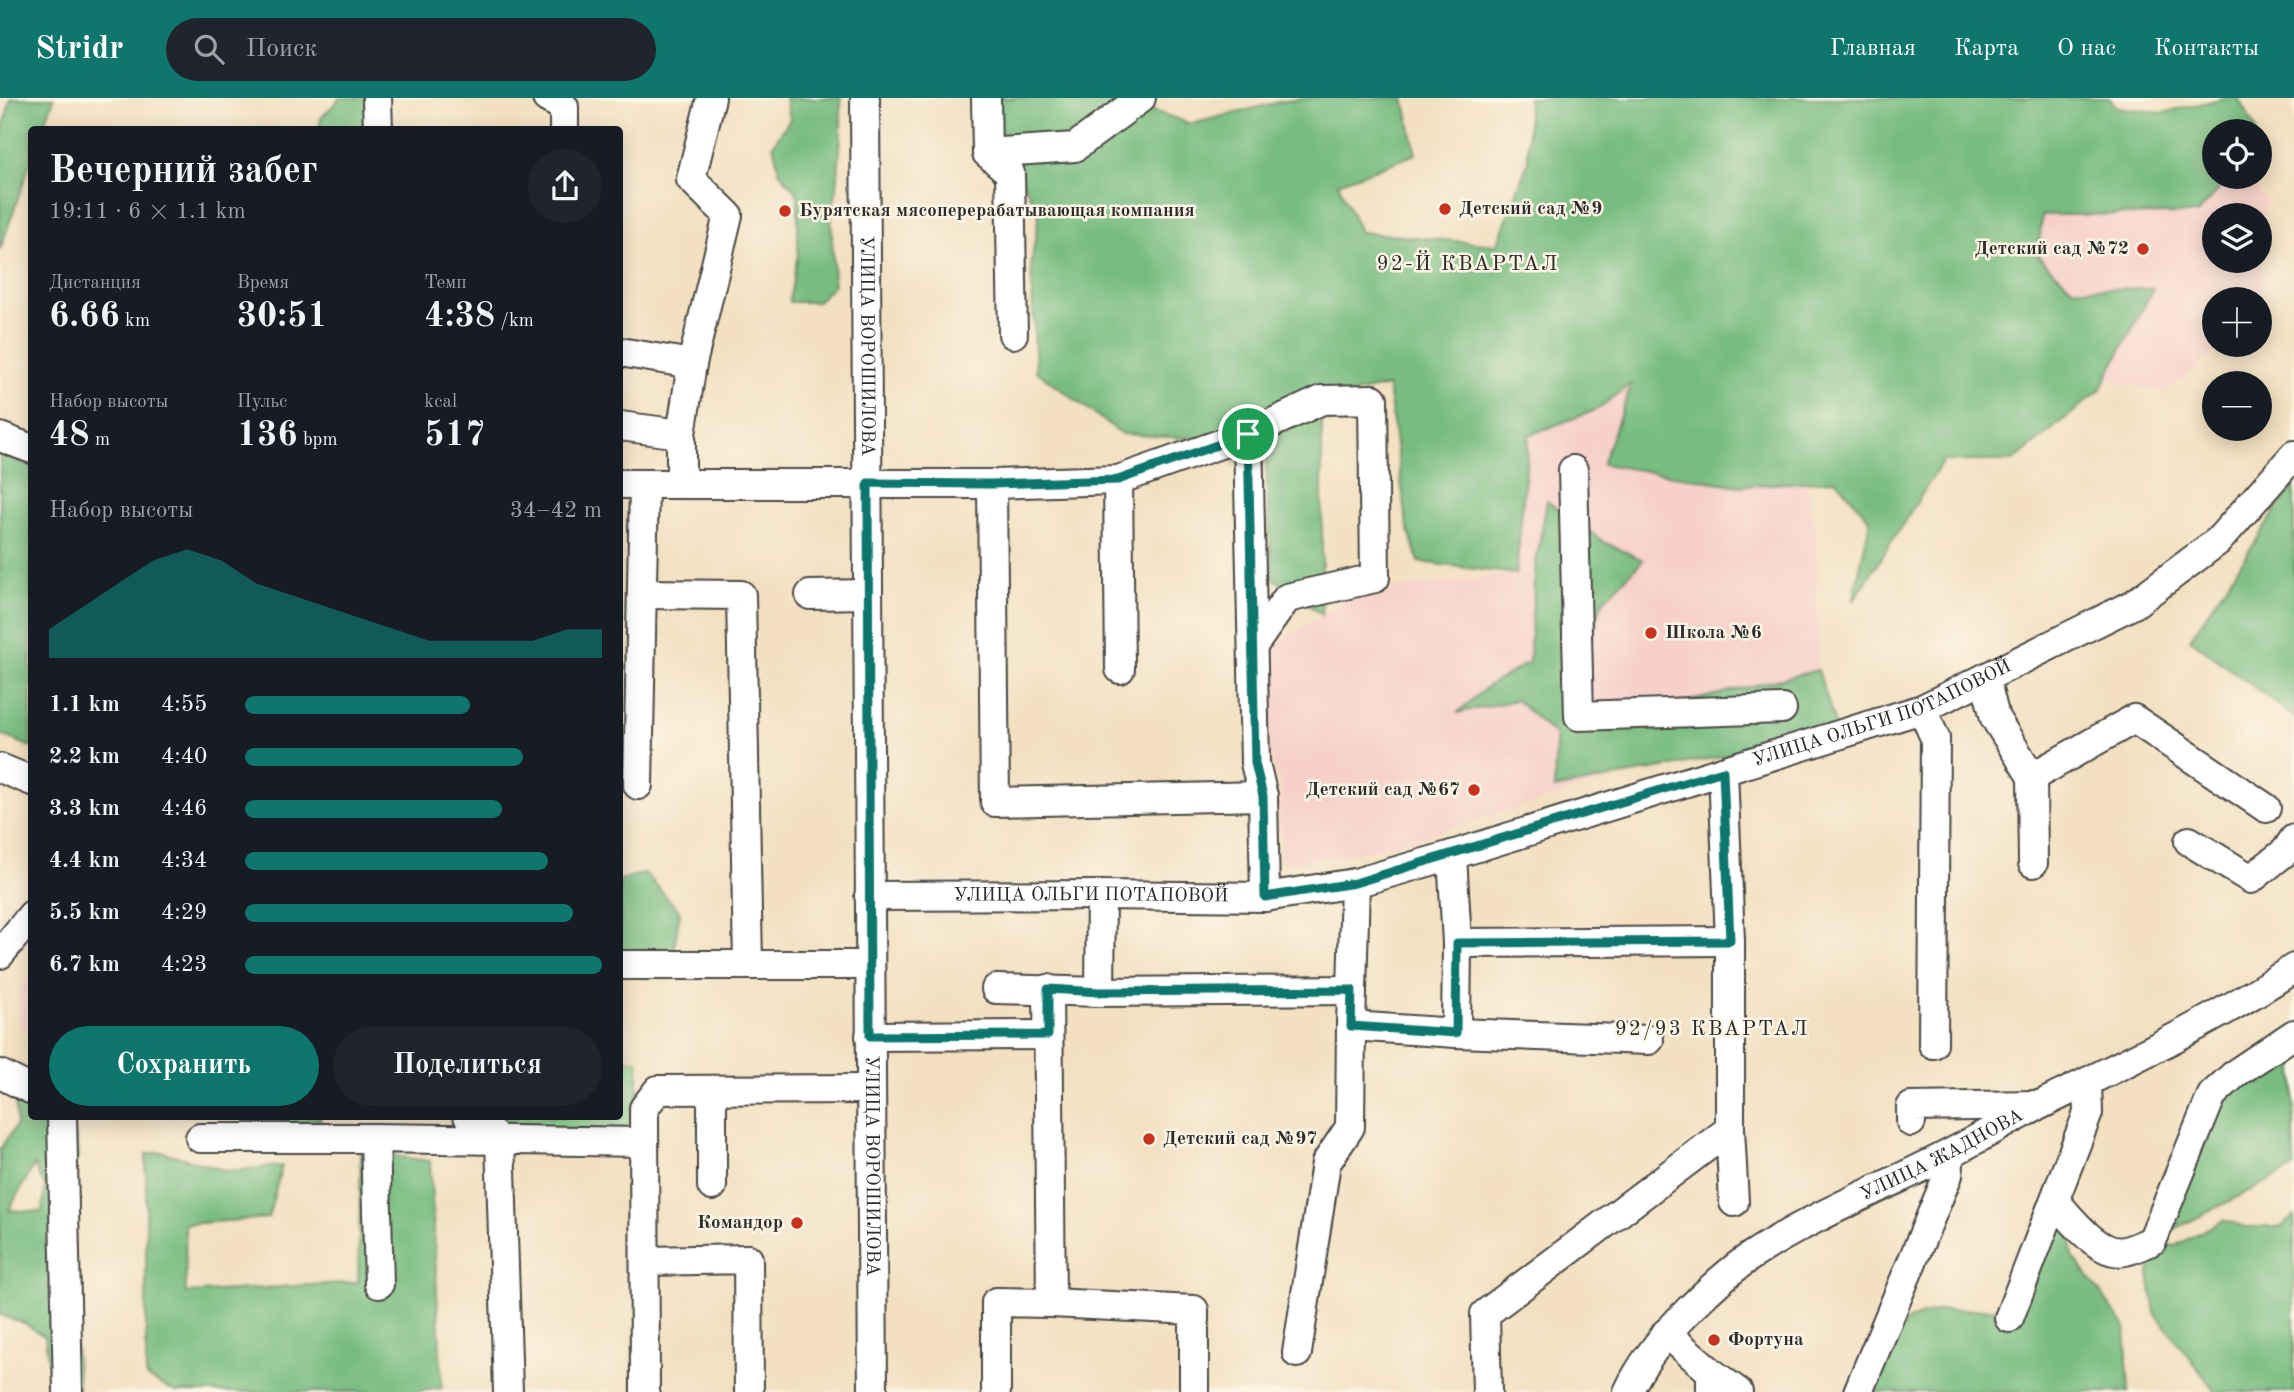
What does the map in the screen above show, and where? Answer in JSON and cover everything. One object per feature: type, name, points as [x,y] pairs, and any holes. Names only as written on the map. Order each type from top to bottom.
[{"type":"street","points":[[377,98],[378,126]]},
{"type":"street","points":[[547,98],[564,107],[564,126]]},
{"type":"street","points":[[681,484],[681,434],[692,364],[728,215],[691,178],[711,98]]},
{"type":"street","name":"УЛИЦА ВОРОШИЛОВА","points":[[865,98],[873,1392]]},
{"type":"street","points":[[986,98],[988,153],[1010,173],[1013,334]]},
{"type":"street","points":[[988,153],[1075,147],[1141,98]]},
{"type":"street","points":[[623,352],[692,364]]},
{"type":"street","points":[[638,785],[642,594],[632,484],[992,484],[1118,480],[1248,434],[1322,400],[1373,399],[1375,578],[1287,598],[1253,646]]},
{"type":"street","points":[[623,426],[681,434]]},
{"type":"street","points":[[1248,434],[1255,763],[1263,796],[1265,897]]},
{"type":"street","points":[[0,437],[28,448]]},
{"type":"street","name":"УЛИЦА ОЛЬГИ ПОТАПОВОЙ","points":[[869,896],[1265,897],[1355,883],[1452,855],[1922,709],[2134,604],[2218,541],[2294,455]]},
{"type":"street","points":[[1573,470],[1579,716],[1782,709]]},
{"type":"street","points":[[1118,480],[1120,669]]},
{"type":"street","points":[[992,484],[995,802],[1263,796]]},
{"type":"street","points":[[642,594],[741,595],[748,964]]},
{"type":"street","points":[[810,595],[867,594]]},
{"type":"street","points":[[1985,678],[1995,719],[2032,777],[2033,863]]},
{"type":"street","points":[[1922,709],[1935,737],[1933,1044]]},
{"type":"street","points":[[2032,777],[2134,719],[2266,808]]},
{"type":"street","points":[[0,768],[28,779]]},
{"type":"street","points":[[1723,771],[1730,941],[1730,1129],[1734,1202]]},
{"type":"street","points":[[2189,841],[2251,879],[2286,852],[2294,839]]},
{"type":"street","points":[[1452,855],[1457,943],[1456,1033]]},
{"type":"street","points":[[1297,1353],[1326,1163],[1350,1127],[1355,883]]},
{"type":"street","points":[[1100,992],[1101,895]]},
{"type":"street","points":[[0,954],[28,920]]},
{"type":"street","points":[[1457,943],[1730,941]]},
{"type":"street","points":[[623,965],[869,965]]},
{"type":"street","name":"УЛИЦА ЖАДНОВА","points":[[1628,1392],[1644,1360],[1666,1333],[1704,1293],[1751,1257],[1811,1221],[1950,1154],[2258,991],[2294,969]]},
{"type":"street","points":[[996,989],[1100,992],[1352,990]]},
{"type":"street","points":[[1048,989],[1051,1303]]},
{"type":"street","points":[[1351,1026],[1649,1040]]},
{"type":"street","points":[[2055,1200],[2092,1240],[2113,1252],[2125,1251],[2152,1241],[2212,1095],[2236,1073],[2294,1034]]},
{"type":"street","points":[[870,1036],[1048,1035]]},
{"type":"street","points":[[0,1074],[28,1088]]},
{"type":"street","points":[[2009,1318],[2088,1113],[2087,1082]]},
{"type":"street","points":[[645,1392],[644,1108],[658,1090],[870,1089]]},
{"type":"street","points":[[712,1090],[712,1186]]},
{"type":"street","points":[[1911,1122],[1910,1107],[2040,1105]]},
{"type":"street","points":[[62,1120],[68,1392]]},
{"type":"street","points":[[473,1120],[500,1140]]},
{"type":"street","points":[[1487,1392],[1485,1314],[1730,1129]]},
{"type":"street","points":[[200,1138],[644,1142]]},
{"type":"street","points":[[375,1138],[379,1284]]},
{"type":"street","points":[[500,1140],[508,1392]]},
{"type":"street","points":[[1858,1392],[1948,1175],[1950,1154]]},
{"type":"street","points":[[645,1261],[748,1259],[749,1392]]},
{"type":"street","points":[[996,1392],[996,1302],[1194,1310],[1194,1392]]},
{"type":"street","points":[[1666,1333],[1712,1382],[1738,1392]]},
{"type":"shaded area","points":[[1978,148],[2202,176],[2202,189],[2257,189],[2265,199],[2265,203],[2202,203],[2202,273],[2262,273],[2262,287],[2202,287],[2202,357],[2208,357],[2166,393],[1988,349]]},
{"type":"shaded area","points":[[1579,380],[1792,387],[1816,539],[1819,717],[1385,848],[1280,864],[1280,785],[1259,724],[1258,652],[1362,592],[1516,574],[1511,418],[1576,418]]},
{"type":"shaded area","points":[[28,977],[28,1029],[21,1030],[18,995]]},
{"type":"green space","points":[[11,98],[54,98],[44,126],[28,126],[28,170],[0,250],[0,140]]},
{"type":"green space","points":[[340,98],[375,98],[377,126],[320,126],[321,118]]},
{"type":"green space","points":[[785,98],[841,98],[837,188],[831,213],[834,285],[817,302],[789,302],[798,254],[798,195],[779,171],[773,145],[790,119]]},
{"type":"green space","points":[[998,98],[1118,98],[1191,124],[1283,101],[1312,98],[1404,98],[1416,154],[1338,183],[1360,232],[1497,245],[1528,162],[1528,98],[2109,98],[2117,107],[2163,113],[2224,98],[2238,98],[2250,119],[2202,119],[2202,189],[2219,189],[2207,203],[2202,203],[2202,208],[2197,214],[2042,215],[2038,256],[2072,288],[2153,289],[2100,390],[2077,409],[2013,461],[1943,461],[1853,602],[1870,520],[1836,480],[1740,486],[1602,464],[1632,383],[1596,410],[1529,435],[1516,574],[1419,562],[1407,525],[1388,386],[1322,400],[1322,615],[1272,577],[1265,443],[1122,434],[1036,371],[1031,264],[1039,215],[995,122]]},
{"type":"green space","points":[[0,454],[28,466],[28,746],[0,734]]},
{"type":"green space","points":[[2294,484],[2294,717],[2190,639]]},
{"type":"green space","points":[[1547,501],[1604,542],[1643,560],[1603,601],[1570,702],[1616,719],[1818,670],[1838,734],[1554,789],[1556,736],[1516,700],[1457,713],[1488,686],[1529,662],[1535,568]]},
{"type":"green space","points":[[645,873],[680,912],[673,954],[623,953],[623,879]]},
{"type":"green space","points":[[2294,1041],[2294,1168],[2165,1234],[2236,1073],[2262,1083]]},
{"type":"green space","points":[[623,1060],[638,1060],[637,1133],[499,1131],[500,1120],[623,1120]]},
{"type":"green space","points":[[28,1085],[28,1120],[73,1120],[78,1157],[67,1187],[78,1392],[49,1392],[45,1337],[24,1323],[0,1315],[0,1149],[17,1124],[14,1091]],"holes":[[[34,1165],[45,1187],[42,1212],[9,1210]]]},
{"type":"green space","points":[[247,1120],[320,1120],[315,1138],[256,1138]]},
{"type":"green space","points":[[361,1151],[430,1161],[442,1388],[414,1392],[176,1392],[146,1377],[146,1154],[163,1152],[227,1171],[282,1166],[268,1218],[185,1224],[186,1293],[358,1282]]},
{"type":"green space","points":[[2062,1166],[2073,1256],[2125,1326],[2129,1392],[1874,1392],[1879,1356],[1908,1320],[1939,1310],[2002,1309]]},
{"type":"green space","points":[[2294,1216],[2294,1392],[2216,1392],[2155,1313],[2149,1275],[2152,1241],[2175,1246],[2223,1220],[2247,1227],[2281,1227]]},
{"type":"place","name":"Детский сад №9","points":[[1445,209]]},
{"type":"place","name":"Бурятская мясоперерабатывающая компания","points":[[785,211]]},
{"type":"place","name":"Детский сад №72","points":[[2143,249]]},
{"type":"place","name":"Школа №6","points":[[1651,633]]},
{"type":"place","name":"Детский сад №67","points":[[1474,790]]},
{"type":"place","name":"Детский сад №97","points":[[1149,1139]]},
{"type":"place","name":"Командор","points":[[797,1223]]},
{"type":"place","name":"Фортуна","points":[[1714,1340]]},
{"type":"district","name":"92-Й КВАРТАЛ","points":[[1468,264]]},
{"type":"district","name":"92/93 КВАРТАЛ","points":[[1712,1029]]},
{"type":"route","points":[[1248,434],[1255,763],[1263,796],[1265,897],[1355,883],[1723,771],[1730,941],[1457,943],[1456,1033],[1351,1026],[1352,990],[1100,992],[1048,989],[1048,1035],[870,1036],[868,483],[992,484],[1118,480],[1248,434]]}]
